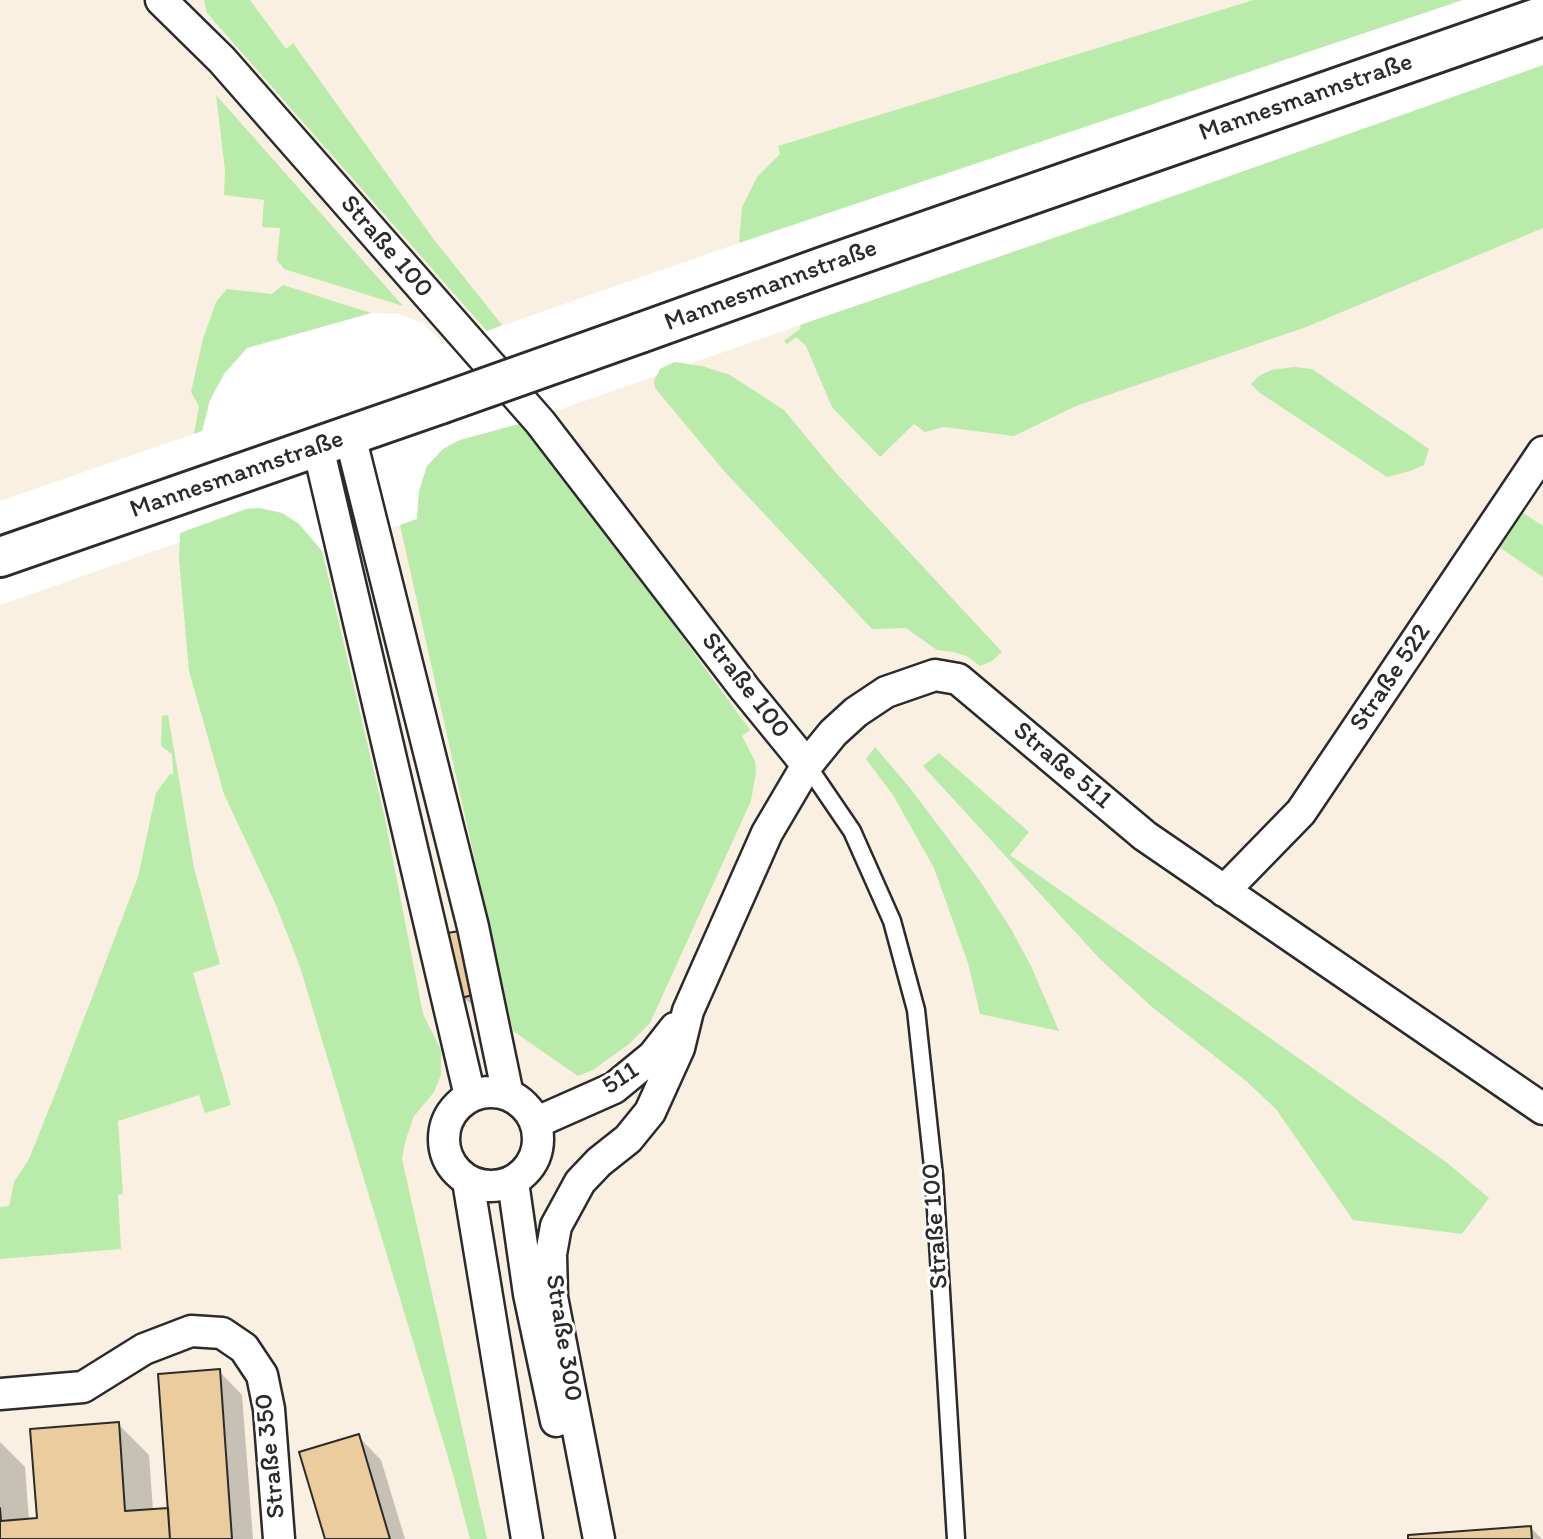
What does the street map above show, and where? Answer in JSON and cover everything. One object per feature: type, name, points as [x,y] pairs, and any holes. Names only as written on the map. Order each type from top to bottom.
[{"type":"main road","name":"Mannesmannstraße","points":[[0,557],[1543,16]]},
{"type":"street","name":"Straße 100","points":[[161,0],[222,60],[540,422],[807,765]]},
{"type":"street","points":[[334,442],[473,927],[508,1095]]},
{"type":"street","points":[[334,442],[470,1096]]},
{"type":"street","name":"Straße 522","points":[[1224,891],[1301,812],[1543,452]]},
{"type":"street","name":"Straße 511","points":[[688,1011],[766,833],[807,765],[833,733],[856,712],[886,692],[935,675],[958,680],[987,701],[1145,836],[1543,1109]]},
{"type":"street","name":"511","points":[[535,1123],[614,1088],[653,1056],[688,1011]]},
{"type":"street","name":"Straße 300","points":[[599,1539],[552,1297],[551,1254],[556,1226],[580,1182],[599,1162],[628,1139],[650,1112],[679,1048],[688,1011]]},
{"type":"street","points":[[496,1092],[508,1095],[520,1102],[535,1123],[538,1136],[532,1163],[513,1182],[483,1186],[468,1181],[456,1172],[448,1160],[444,1139],[449,1117],[458,1105],[470,1096],[496,1092]]},
{"type":"street","points":[[468,1181],[527,1539]]},
{"type":"street","points":[[513,1182],[534,1320],[573,1495],[588,1539]]},
{"type":"street","name":"Straße 350","points":[[0,1394],[83,1387],[144,1349],[191,1331],[222,1333],[244,1348],[262,1375],[269,1409],[279,1539]]},
{"type":"lane","name":"Straße 100","points":[[807,765],[852,831],[892,921],[916,1010],[934,1176],[956,1539]]},
{"type":"shaded area","points":[[0,0],[1252,0],[778,146],[781,154],[757,177],[743,207],[739,243],[487,331],[445,345],[423,323],[399,314],[371,313],[247,348],[226,371],[210,400],[202,431],[0,501]]},
{"type":"shaded area","points":[[1543,185],[1543,1539],[0,1539],[0,605],[180,542],[180,533],[246,509],[259,508],[282,513],[299,524],[322,551],[400,525],[417,519],[419,491],[427,466],[443,449],[460,440],[519,424],[800,325]]},
{"type":"green space","points":[[204,0],[250,0],[286,49],[293,43],[432,237],[502,325],[487,331],[207,13]]},
{"type":"green space","points":[[1253,0],[1463,0],[739,243],[742,207],[757,177],[780,154],[778,146]]},
{"type":"green space","points":[[1543,65],[1543,228],[1306,327],[1076,406],[1014,436],[944,427],[925,432],[914,424],[880,457],[832,407],[806,346],[796,337],[787,344],[784,341],[801,328],[800,325]]},
{"type":"green space","points":[[216,95],[403,306],[284,269],[277,260],[280,228],[262,227],[264,200],[224,195],[225,170]]},
{"type":"green space","points":[[283,285],[371,313],[247,348],[224,374],[210,400],[202,431],[194,434],[199,406],[191,392],[203,339],[216,302],[227,289],[272,294]]},
{"type":"green space","points":[[674,362],[702,366],[730,375],[784,410],[836,473],[1002,652],[992,661],[980,666],[967,656],[937,650],[906,628],[872,629],[725,472],[655,388],[654,381],[660,369]]},
{"type":"green space","points":[[1294,367],[1312,369],[1429,449],[1424,465],[1387,477],[1260,393],[1251,384],[1271,370]]},
{"type":"green space","points":[[519,424],[608,535],[750,730],[742,736],[755,761],[756,772],[751,801],[650,1023],[629,1044],[593,1070],[578,1076],[513,1031],[400,525],[417,519],[419,491],[427,466],[443,449],[460,440]]},
{"type":"green space","points":[[259,508],[282,513],[299,524],[322,551],[385,819],[423,1014],[441,1050],[441,1075],[434,1092],[414,1116],[402,1159],[487,1539],[470,1539],[453,1474],[300,967],[276,905],[224,794],[189,671],[179,559],[180,533],[246,509]]},
{"type":"green space","points":[[1522,512],[1543,526],[1543,577],[1499,547]]},
{"type":"green space","points":[[168,715],[194,868],[220,964],[193,973],[231,1105],[205,1113],[199,1095],[118,1121],[123,1194],[118,1195],[121,1249],[0,1259],[0,1207],[9,1206],[14,1182],[29,1159],[57,1089],[138,877],[156,793],[170,774],[173,774],[172,754],[161,746],[162,716]]},
{"type":"green space","points":[[875,747],[910,788],[980,881],[1031,966],[1059,1031],[980,1014],[968,963],[934,868],[893,795],[866,759]]},
{"type":"green space","points":[[939,753],[1029,832],[1010,855],[1446,1162],[1489,1198],[1462,1234],[1353,1220],[1276,1109],[1245,1080],[1152,1007],[1099,958],[923,766]]},
{"type":"building","points":[[460,931],[475,994],[462,998],[447,933]]},
{"type":"building","points":[[220,1369],[232,1539],[170,1539],[158,1374]]},
{"type":"building","points":[[119,1422],[125,1511],[168,1508],[170,1539],[0,1539],[0,1508],[1,1521],[37,1518],[30,1429]]},
{"type":"building","points":[[359,1434],[390,1539],[325,1539],[299,1452]]},
{"type":"building","points":[[1531,1526],[1532,1539],[1408,1539],[1408,1535]]}]
